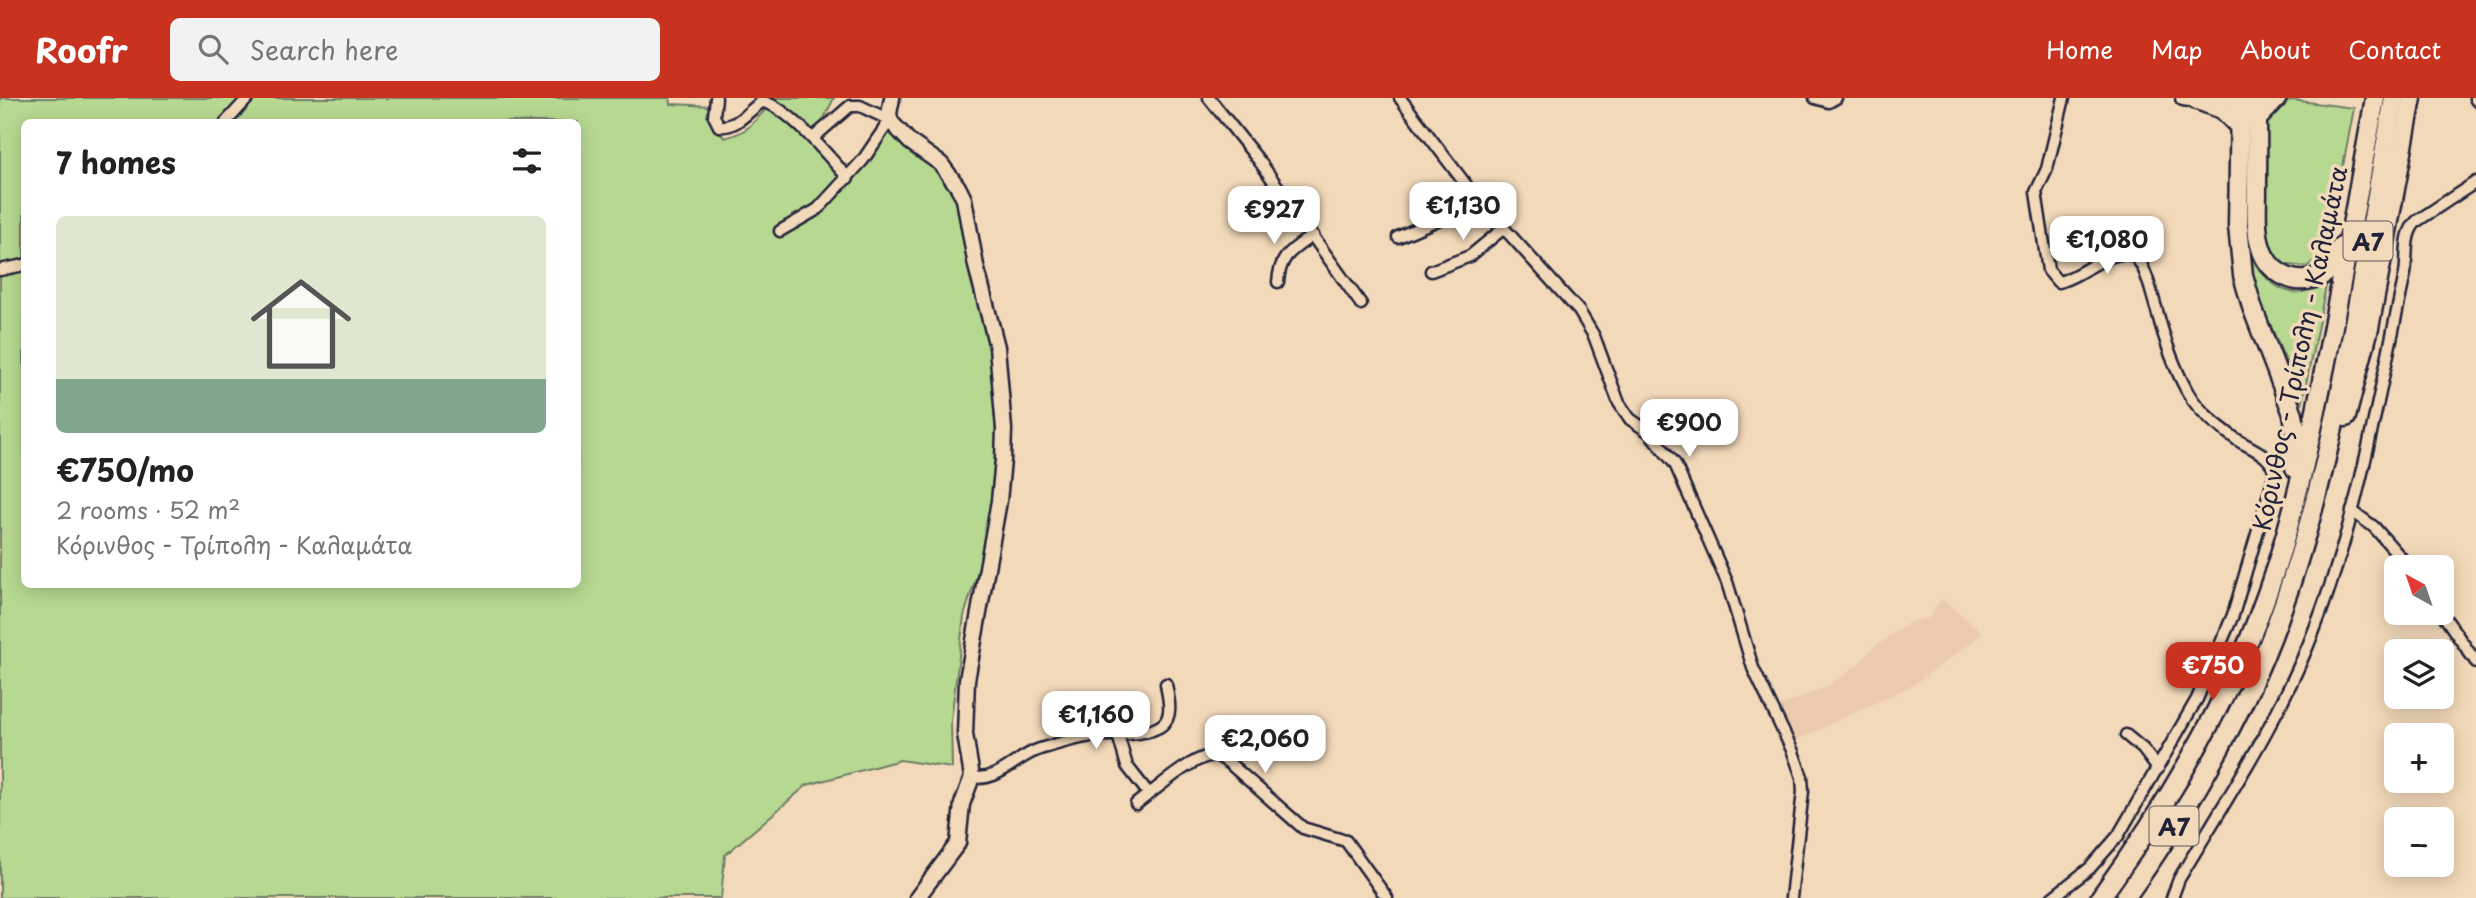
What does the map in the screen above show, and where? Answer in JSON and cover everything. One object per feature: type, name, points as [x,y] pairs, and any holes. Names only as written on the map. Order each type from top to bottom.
[{"type":"highway","points":[[2238,98],[2241,127],[2238,226],[2246,289],[2285,390],[2296,432],[2295,467],[2271,582]]},
{"type":"highway","points":[[2256,98],[2258,239],[2267,261],[2282,275],[2302,281],[2318,278],[2331,268],[2339,254],[2361,180]]},
{"type":"highway","points":[[2257,119],[2277,98]]},
{"type":"highway","name":"Κόρινθος - Τρίπολη - Καλαμάτα","points":[[2100,898],[2152,825],[2185,769],[2232,679],[2271,582],[2303,469],[2375,98]]},
{"type":"highway","name":"Κόρινθος - Τρίπολη - Καλαμάτα","points":[[2124,898],[2168,835],[2217,751],[2254,676],[2290,586],[2329,446],[2394,98]]},
{"type":"highway","points":[[2290,586],[2304,558],[2358,373],[2369,328],[2412,98]]},
{"type":"highway","points":[[2190,99],[2222,109],[2241,127]]},
{"type":"street","points":[[229,119],[248,98]]},
{"type":"street","points":[[716,98],[715,116],[719,126],[734,124],[762,102],[769,103],[813,138],[848,178]]},
{"type":"street","points":[[780,231],[818,209],[848,178],[890,120],[892,98]]},
{"type":"street","points":[[1209,98],[1260,162],[1361,304]]},
{"type":"street","points":[[1400,98],[1473,194],[1572,303],[1588,325],[1619,403],[1630,419],[1649,432],[1675,464],[1727,582],[1753,668],[1802,777],[1803,791],[1791,898]]},
{"type":"street","points":[[1815,98],[1829,102],[1836,98]]},
{"type":"street","points":[[2052,898],[2084,873],[2110,847],[2197,699],[2233,615],[2275,480],[2272,463],[2215,423],[2199,408],[2187,391],[2161,325],[2148,281],[2134,256],[2123,253],[2114,256],[2067,281],[2057,282],[2052,278],[2048,270],[2036,192],[2047,169],[2064,98]]},
{"type":"street","points":[[2190,99],[2238,98]]},
{"type":"street","points":[[813,138],[850,106],[860,106],[890,120],[910,142],[941,164],[962,194],[976,266],[998,353],[1004,429],[1003,470],[967,680],[965,734],[972,777],[962,804],[958,843],[917,898]]},
{"type":"street","points":[[2172,898],[2179,879],[2253,755],[2297,671],[2329,587],[2352,512],[2405,274],[2411,228],[2417,221],[2476,181]]},
{"type":"street","points":[[1398,237],[1449,215],[1473,194]]},
{"type":"street","points":[[1431,271],[1469,257],[1504,228]]},
{"type":"street","points":[[1278,282],[1279,267],[1288,253],[1313,235]]},
{"type":"street","points":[[0,270],[21,266]]},
{"type":"street","points":[[2352,512],[2374,527],[2398,555]]},
{"type":"street","points":[[2450,625],[2476,662]]},
{"type":"street","points":[[972,777],[988,778],[1038,749],[1085,737],[1118,735],[1162,726],[1168,719],[1170,710],[1166,684]]},
{"type":"street","points":[[2126,734],[2143,749],[2158,769]]},
{"type":"street","points":[[1118,735],[1127,766],[1149,794]]},
{"type":"street","points":[[1136,804],[1190,764],[1205,757],[1216,756],[1228,762],[1303,828],[1346,841],[1387,898]]},
{"type":"shaded area","points":[[1941,599],[1983,632],[1913,685],[1793,742],[1777,708],[1829,685],[1859,664],[1873,648],[1910,622],[1929,618]]},
{"type":"green space","points":[[0,98],[670,98],[671,104],[713,106],[713,119],[724,138],[744,131],[752,124],[767,108],[763,98],[834,98],[812,143],[844,177],[889,125],[953,183],[991,336],[998,416],[997,478],[984,552],[964,616],[951,720],[952,768],[900,760],[807,785],[725,855],[721,898],[0,898]]},
{"type":"green space","points":[[2382,98],[2387,98],[2340,362],[2310,493],[2292,557],[2256,658],[2222,730],[2139,866],[2116,898],[2109,898],[2253,651]]},
{"type":"green space","points":[[2292,100],[2354,108],[2329,240],[2325,250],[2307,267],[2280,264],[2272,256],[2263,236],[2264,120],[2279,105]]},
{"type":"green space","points":[[2247,250],[2266,277],[2283,290],[2304,292],[2321,282],[2329,271],[2302,404],[2257,290]]}]
